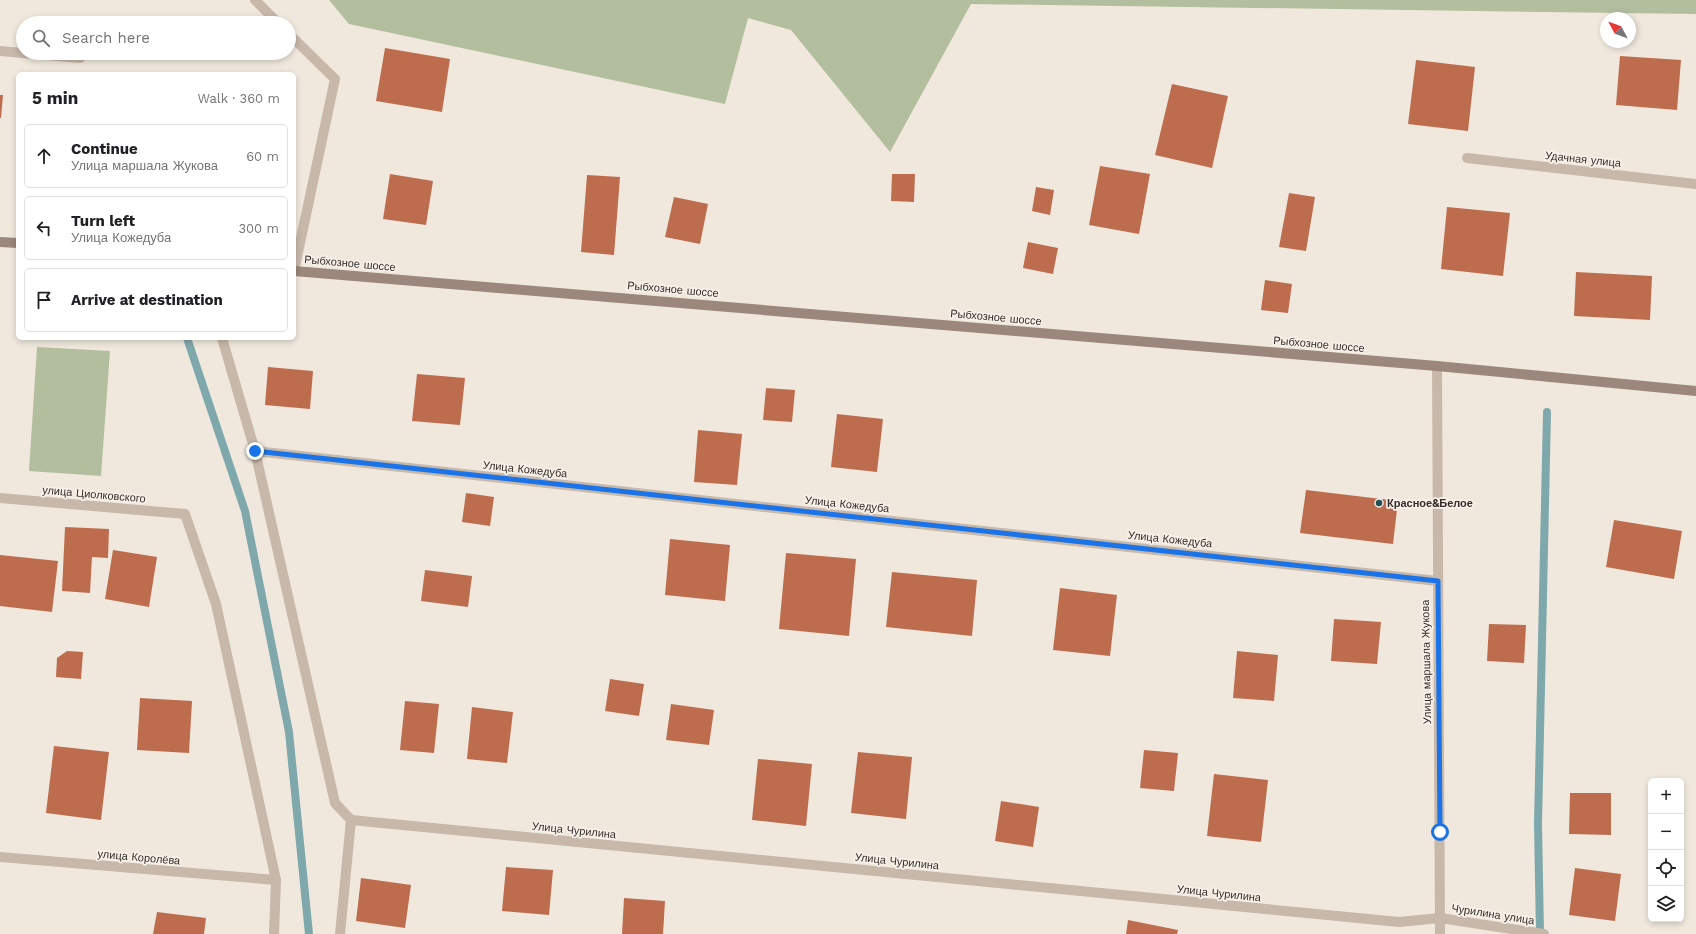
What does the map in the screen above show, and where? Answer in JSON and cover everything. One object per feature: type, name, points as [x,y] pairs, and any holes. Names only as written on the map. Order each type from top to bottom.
[{"type":"street","points":[[255,0],[271,16]]},
{"type":"street","points":[[296,41],[335,79],[296,262]]},
{"type":"street","points":[[0,51],[16,52]]},
{"type":"street","name":"Удачная улица","points":[[1467,158],[1696,184]]},
{"type":"street","points":[[0,242],[16,243]]},
{"type":"street","name":"Рыбхозное шоссе","points":[[296,271],[1437,366],[1696,391]]},
{"type":"street","points":[[223,340],[255,451],[335,803],[351,820],[340,934]]},
{"type":"street","name":"Улица маршала Жукова","points":[[1437,366],[1440,934]]},
{"type":"street","name":"Улица Кожедуба","points":[[255,451],[1438,581]]},
{"type":"street","name":"улица Циолковского","points":[[0,498],[185,514],[216,604],[276,880]]},
{"type":"street","name":"Улица Чурилина","points":[[351,820],[1399,922],[1440,918]]},
{"type":"street","name":"улица Королёва","points":[[0,858],[276,880]]},
{"type":"street","points":[[274,934],[276,880]]},
{"type":"street","name":"Чурилина улица","points":[[1440,918],[1544,934]]},
{"type":"green space","points":[[329,0],[1696,0],[1696,14],[971,4],[890,152],[791,30],[748,18],[725,104],[349,24]]},
{"type":"green space","points":[[37,347],[110,351],[101,476],[29,471]]},
{"type":"building","points":[[385,48],[450,59],[442,112],[376,101]]},
{"type":"building","points":[[1620,56],[1681,60],[1677,110],[1616,105]]},
{"type":"building","points":[[1416,60],[1475,67],[1468,131],[1408,124]]},
{"type":"building","points":[[1172,84],[1228,96],[1212,168],[1155,155]]},
{"type":"building","points":[[0,95],[3,95],[1,118],[0,118]]},
{"type":"building","points":[[1100,166],[1150,174],[1139,234],[1089,225]]},
{"type":"building","points":[[390,174],[433,181],[426,225],[383,219]]},
{"type":"building","points":[[892,174],[915,174],[914,202],[891,201]]},
{"type":"building","points":[[587,175],[620,177],[614,255],[581,252]]},
{"type":"building","points":[[1036,187],[1054,190],[1050,215],[1032,211]]},
{"type":"building","points":[[1289,193],[1315,197],[1306,251],[1279,247]]},
{"type":"building","points":[[674,197],[708,204],[700,244],[665,237]]},
{"type":"building","points":[[1447,207],[1510,213],[1503,276],[1441,269]]},
{"type":"building","points":[[1028,242],[1058,248],[1053,274],[1023,268]]},
{"type":"building","points":[[1576,272],[1652,276],[1650,320],[1574,316]]},
{"type":"building","points":[[1265,280],[1292,284],[1288,313],[1261,310]]},
{"type":"building","points":[[268,367],[313,371],[310,409],[265,405]]},
{"type":"building","points":[[417,374],[465,378],[460,425],[412,421]]},
{"type":"building","points":[[766,388],[795,390],[792,422],[763,420]]},
{"type":"building","points":[[837,414],[883,419],[877,472],[831,467]]},
{"type":"building","points":[[698,430],[742,434],[737,485],[694,482]]},
{"type":"building","points":[[1306,490],[1398,501],[1393,544],[1300,533]]},
{"type":"building","points":[[466,493],[494,497],[490,526],[462,522]]},
{"type":"building","points":[[1614,520],[1682,531],[1674,579],[1606,567]]},
{"type":"building","points":[[65,527],[109,529],[108,558],[92,557],[90,593],[62,591]]},
{"type":"building","points":[[670,539],[730,545],[725,601],[665,595]]},
{"type":"building","points":[[113,550],[157,557],[149,607],[105,599]]},
{"type":"building","points":[[786,553],[856,559],[849,636],[779,629]]},
{"type":"building","points":[[0,555],[58,561],[52,612],[0,606]]},
{"type":"building","points":[[425,570],[472,576],[468,607],[421,601]]},
{"type":"building","points":[[892,572],[977,580],[972,636],[886,627]]},
{"type":"building","points":[[1060,588],[1117,595],[1110,656],[1053,650]]},
{"type":"building","points":[[1334,619],[1381,622],[1377,664],[1331,661]]},
{"type":"building","points":[[1489,624],[1526,625],[1524,663],[1487,661]]},
{"type":"building","points":[[67,651],[83,652],[81,679],[56,677],[57,658]]},
{"type":"building","points":[[1237,651],[1278,655],[1274,701],[1233,698]]},
{"type":"building","points":[[610,679],[644,684],[639,716],[605,711]]},
{"type":"building","points":[[140,698],[192,701],[189,753],[137,750]]},
{"type":"building","points":[[405,701],[439,704],[434,753],[400,750]]},
{"type":"building","points":[[671,704],[714,710],[709,745],[666,740]]},
{"type":"building","points":[[472,707],[513,712],[507,763],[467,759]]},
{"type":"building","points":[[54,746],[109,752],[101,820],[46,813]]},
{"type":"building","points":[[1144,750],[1178,753],[1174,791],[1140,788]]},
{"type":"building","points":[[858,752],[912,757],[906,819],[851,813]]},
{"type":"building","points":[[758,759],[812,764],[806,826],[752,820]]},
{"type":"building","points":[[1214,774],[1268,780],[1261,842],[1207,836]]},
{"type":"building","points":[[1570,793],[1611,793],[1611,835],[1569,834]]},
{"type":"building","points":[[1001,801],[1039,807],[1033,847],[995,841]]},
{"type":"building","points":[[506,867],[553,870],[549,915],[502,911]]},
{"type":"building","points":[[1575,868],[1621,874],[1615,921],[1569,915]]},
{"type":"building","points":[[361,878],[411,885],[405,928],[356,921]]},
{"type":"building","points":[[624,898],[665,901],[663,934],[622,934]]},
{"type":"building","points":[[157,912],[206,918],[204,934],[153,934]]},
{"type":"building","points":[[1128,920],[1178,930],[1177,934],[1126,934]]},
{"type":"waterway","points":[[188,340],[245,511],[289,732],[309,934]]},
{"type":"waterway","points":[[1540,934],[1538,824],[1547,412]]},
{"type":"place","name":"Красное&Белое","points":[[1379,503]]},
{"type":"route","points":[[255,451],[1438,581],[1440,832]]}]
